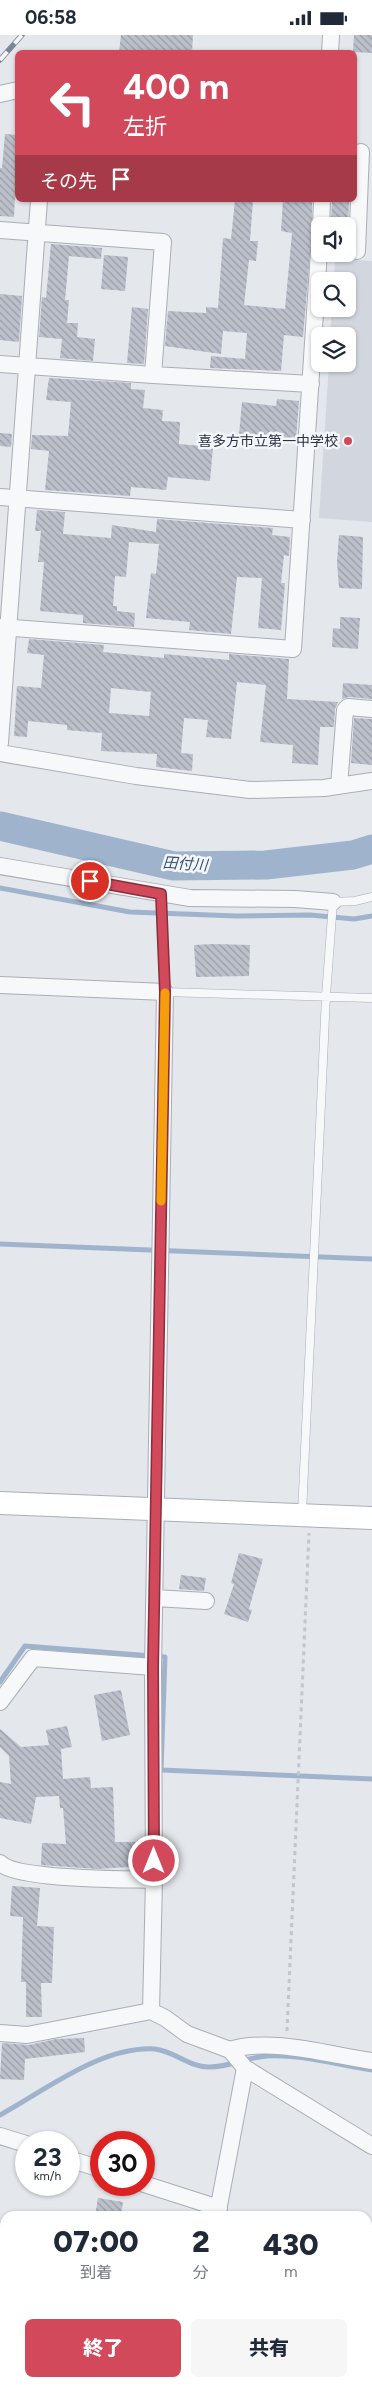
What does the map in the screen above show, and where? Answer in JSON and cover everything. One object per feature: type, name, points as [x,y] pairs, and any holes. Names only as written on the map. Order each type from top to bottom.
[{"type":"street","points":[[330,50],[331,35]]},
{"type":"street","points":[[0,94],[15,91]]},
{"type":"street","points":[[359,251],[366,195],[361,152]]},
{"type":"street","points":[[0,743],[4,627],[19,499],[39,202]]},
{"type":"street","points":[[321,217],[322,202]]},
{"type":"street","points":[[0,230],[163,242],[153,375]]},
{"type":"street","points":[[4,627],[293,649],[319,262]]},
{"type":"street","points":[[0,364],[311,384]]},
{"type":"street","points":[[0,497],[302,519]]},
{"type":"street","points":[[338,786],[346,710],[348,707],[372,709]]},
{"type":"street","points":[[0,753],[136,776],[250,790],[338,786],[372,781]]},
{"type":"street","points":[[0,866],[161,894],[212,899],[295,899],[333,902]]},
{"type":"street","points":[[0,985],[165,992],[153,1667],[154,1881],[151,2011]]},
{"type":"street","points":[[0,1503],[156,1511],[372,1518]]},
{"type":"street","points":[[155,1598],[206,1601]]},
{"type":"street","points":[[0,1702],[33,1658],[153,1667]]},
{"type":"street","points":[[0,1863],[20,1871],[51,1876],[154,1881]]},
{"type":"street","points":[[0,2033],[27,2035],[151,2011],[165,2018],[187,2034],[238,2059],[372,2146]]},
{"type":"street","points":[[218,2211],[238,2059],[250,2045],[286,2047],[372,2061]]},
{"type":"street","points":[[0,2136],[15,2141]]},
{"type":"street","points":[[155,2188],[215,2211]]},
{"type":"lane","points":[[161,894],[165,992],[372,998]]},
{"type":"lane","points":[[306,1516],[326,996],[333,902],[355,901],[372,897]]},
{"type":"path","points":[[286,2047],[306,1516]]},
{"type":"shaded area","name":"喜多方市立第一中学校","points":[[372,261],[372,522],[319,518],[328,372],[356,372],[356,327],[331,327],[331,317],[356,317],[356,272],[334,272],[335,262]]},
{"type":"building","points":[[121,35],[193,35],[192,50],[119,50]]},
{"type":"building","points":[[354,35],[372,35],[372,53],[357,52],[357,50],[353,50]]},
{"type":"building","points":[[5,134],[15,135],[14,217],[0,216],[0,168],[2,168]]},
{"type":"building","points":[[235,202],[253,202],[250,241],[258,241],[256,261],[249,260],[244,305],[285,309],[292,233],[281,231],[283,202],[312,202],[311,242],[303,337],[284,335],[281,371],[210,368],[211,356],[245,359],[247,333],[223,331],[221,354],[165,346],[168,311],[206,313],[206,307],[218,308],[223,238],[231,239]]},
{"type":"building","points":[[332,202],[349,202],[348,217],[331,217]]},
{"type":"building","points":[[51,244],[102,248],[101,259],[69,256],[65,300],[69,300],[67,323],[78,323],[77,337],[95,339],[93,361],[60,358],[62,339],[39,337],[42,297],[46,298]]},
{"type":"building","points":[[104,255],[128,257],[125,291],[101,289]]},
{"type":"building","points":[[0,294],[22,296],[19,342],[0,340]]},
{"type":"building","points":[[132,307],[148,309],[144,364],[127,363]]},
{"type":"building","points":[[49,378],[131,383],[131,389],[145,390],[143,408],[163,410],[162,421],[180,422],[179,444],[213,447],[210,481],[168,477],[166,490],[131,487],[130,496],[45,490],[49,451],[31,449],[32,435],[68,436],[71,402],[46,400]]},
{"type":"building","points":[[277,399],[299,401],[296,440],[239,435],[242,402],[276,406]]},
{"type":"building","points":[[0,433],[12,434],[11,447],[0,446]]},
{"type":"building","points":[[37,510],[65,512],[63,534],[111,538],[112,525],[156,532],[157,519],[273,528],[272,535],[290,537],[289,556],[284,555],[281,583],[285,583],[281,630],[258,628],[262,578],[237,577],[231,634],[189,630],[190,622],[146,618],[151,573],[156,574],[159,544],[129,542],[126,577],[115,576],[113,606],[117,606],[117,611],[135,613],[134,627],[83,623],[83,615],[40,611],[44,562],[38,562],[41,531],[35,531]]},
{"type":"building","points":[[339,535],[363,537],[362,589],[339,588],[337,562]]},
{"type":"building","points":[[340,617],[360,618],[358,649],[332,647],[333,628],[340,629]]},
{"type":"building","points":[[29,639],[104,645],[103,652],[164,658],[164,654],[229,660],[229,654],[289,659],[287,699],[338,702],[335,709],[334,727],[320,727],[318,765],[292,763],[293,745],[260,742],[266,685],[237,682],[231,739],[206,737],[208,720],[184,718],[181,753],[193,754],[192,771],[156,767],[157,754],[101,751],[102,733],[67,730],[67,725],[28,721],[27,737],[14,736],[17,686],[41,688],[44,655],[27,653]],"holes":[[[111,688],[151,692],[149,716],[109,713]]]},
{"type":"building","points":[[343,683],[372,685],[372,699],[349,697],[342,699]]},
{"type":"building","points":[[354,718],[372,719],[372,765],[351,763]]},
{"type":"building","points":[[194,945],[250,945],[249,976],[196,977]]},
{"type":"building","points":[[239,1553],[263,1559],[249,1609],[252,1610],[248,1622],[224,1614],[234,1584],[231,1583]]},
{"type":"building","points":[[181,1575],[206,1578],[204,1591],[179,1589]]},
{"type":"building","points":[[121,1690],[130,1735],[102,1741],[94,1695]]},
{"type":"building","points":[[67,1726],[72,1747],[61,1749],[63,1779],[90,1777],[91,1788],[113,1787],[115,1842],[144,1842],[144,1866],[97,1869],[41,1865],[42,1843],[66,1844],[63,1808],[60,1808],[59,1796],[36,1797],[31,1824],[0,1818],[0,1782],[11,1784],[9,1756],[0,1747],[0,1729],[21,1747],[49,1745],[46,1730]]},
{"type":"building","points":[[12,1886],[40,1888],[37,1926],[54,1927],[52,1983],[41,1983],[42,2017],[26,2017],[26,1982],[21,1982],[23,1917],[10,1916]]},
{"type":"building","points":[[84,2038],[85,2052],[25,2059],[24,2080],[0,2079],[2,2043],[29,2045],[56,2039]]},
{"type":"building","points":[[98,2198],[123,2202],[122,2211],[96,2211]]},
{"type":"waterway","name":"田付川","points":[[0,826],[174,866],[266,865],[353,855],[372,849]]},
{"type":"waterway","points":[[0,888],[130,912],[237,916],[310,915],[354,919],[372,916]]},
{"type":"waterway","points":[[0,1244],[372,1259]]},
{"type":"waterway","points":[[0,1682],[25,1646],[165,1657],[161,1770],[372,1779]]},
{"type":"waterway","points":[[0,2115],[74,2071],[114,2055],[135,2050],[162,2050],[194,2064],[208,2067],[223,2066],[260,2057],[280,2056],[306,2058],[372,2070]]},
{"type":"railway","points":[[0,60],[22,35]]},
{"type":"slow traffic","points":[[161,1201],[165,993]]},
{"type":"place","name":"喜多方市立第一中学校","points":[[348,441]]},
{"type":"route","points":[[90,881],[161,894],[165,992],[153,1667],[154,1861]]}]
